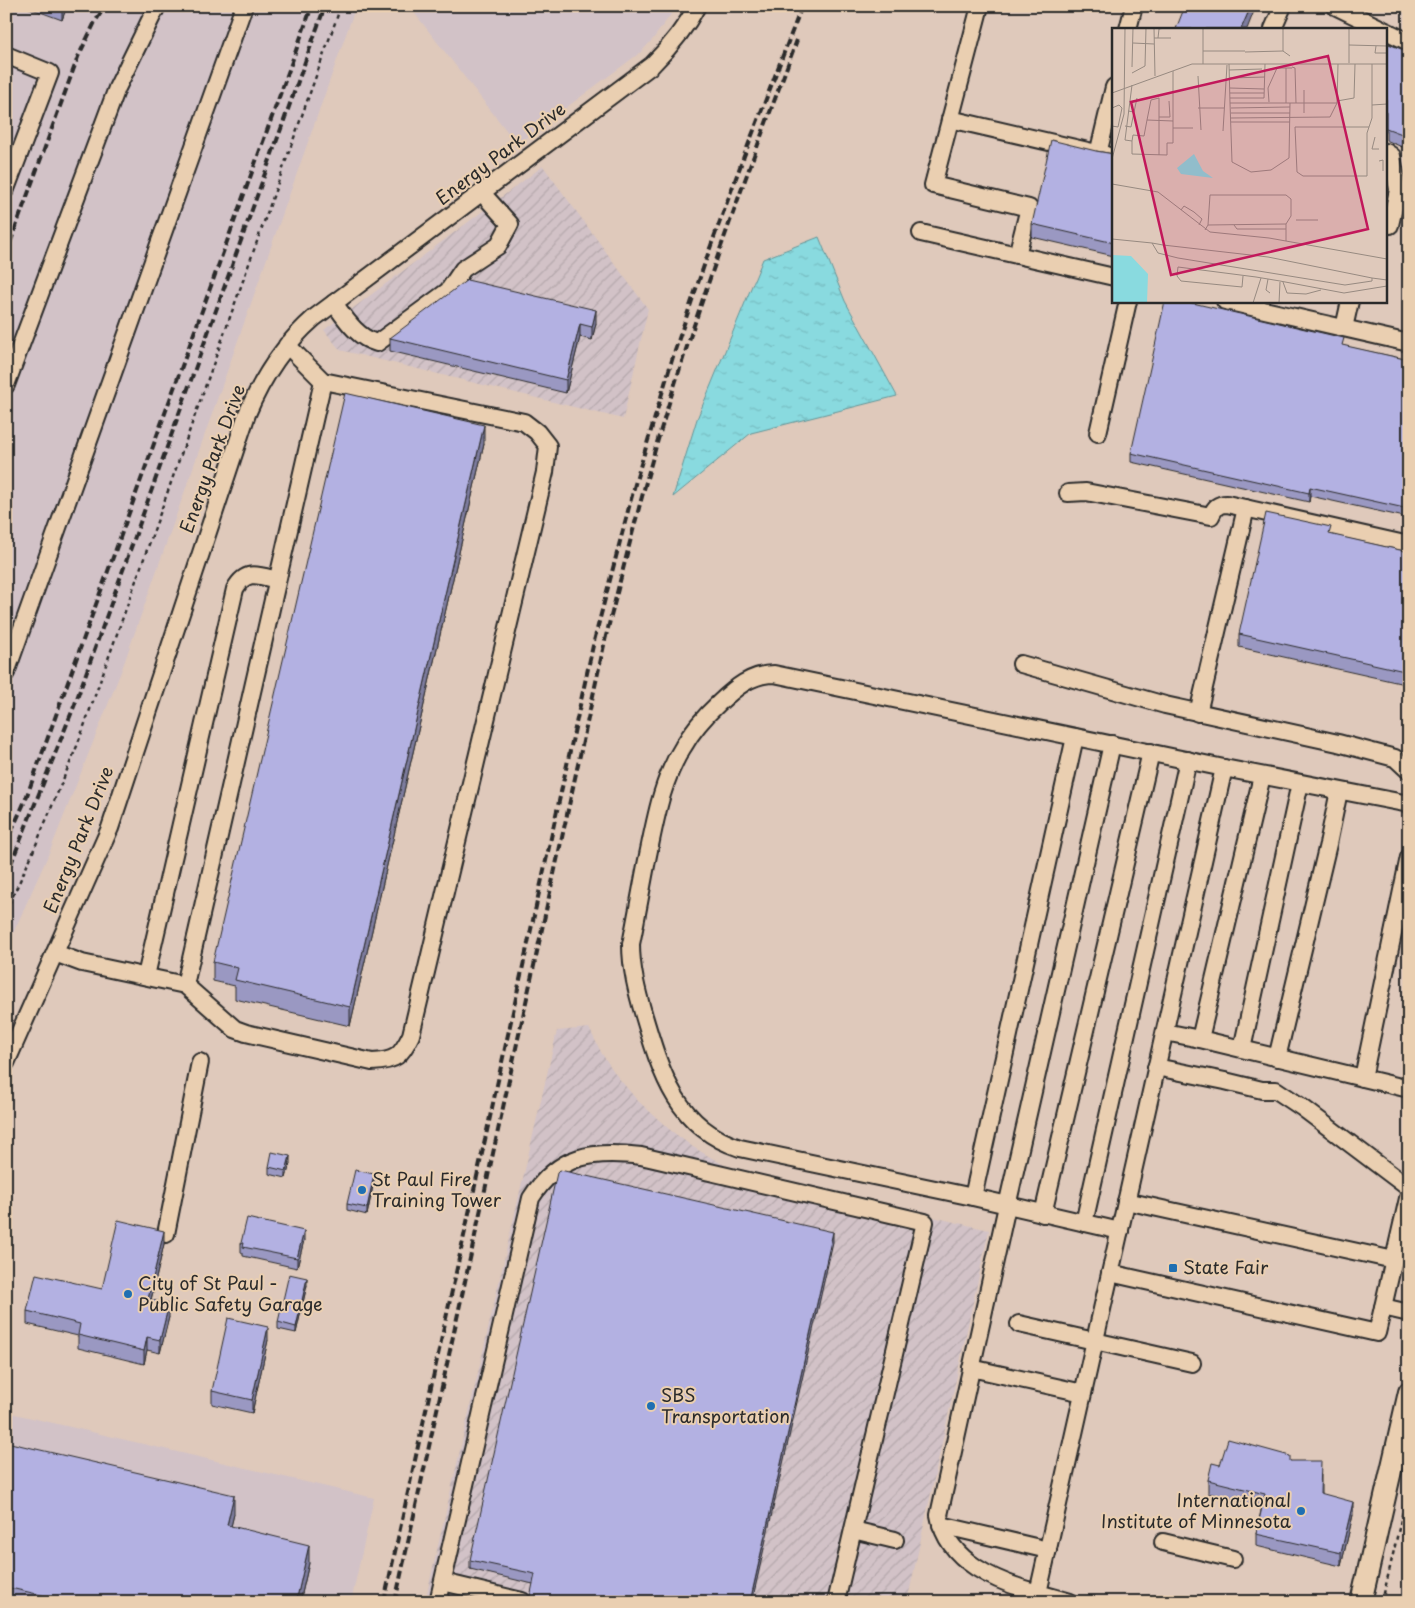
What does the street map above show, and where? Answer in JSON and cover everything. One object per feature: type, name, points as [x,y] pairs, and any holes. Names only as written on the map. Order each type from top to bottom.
[{"type":"main road","points":[[1362,1602],[1409,1392]]},
{"type":"street","points":[[6,384],[118,88],[157,6]]},
{"type":"street","points":[[6,673],[244,6]]},
{"type":"street","name":"Energy Park Drive","points":[[6,1063],[110,828],[247,414],[264,376],[303,327],[652,65],[674,42],[697,6]]},
{"type":"street","points":[[980,6],[933,185],[1029,208],[1018,255]]},
{"type":"street","points":[[1128,28],[1134,6]]},
{"type":"street","points":[[1273,28],[1283,6]]},
{"type":"street","points":[[1335,6],[1380,28]]},
{"type":"street","points":[[1388,32],[1409,42]]},
{"type":"street","points":[[6,55],[50,73],[6,189]]},
{"type":"street","points":[[950,119],[1106,155],[1112,104]]},
{"type":"street","points":[[1388,153],[1392,156],[1398,190],[1390,225],[1388,224]]},
{"type":"street","points":[[334,303],[348,323],[362,336],[377,343],[448,291],[463,269],[498,246],[510,224],[482,192]]},
{"type":"street","points":[[921,233],[1112,277]]},
{"type":"street","points":[[1098,433],[1128,302]]},
{"type":"street","points":[[1229,302],[1409,343]]},
{"type":"street","points":[[1344,328],[1350,302]]},
{"type":"street","points":[[55,953],[82,964],[185,985],[235,1029],[246,1033],[372,1062],[386,1062],[403,1051],[411,1035],[544,472],[548,446],[537,432],[524,422],[323,381],[287,345]]},
{"type":"street","points":[[185,985],[323,381]]},
{"type":"street","points":[[1068,493],[1086,492],[1211,516],[1214,508],[1220,504],[1227,504],[1409,545]]},
{"type":"street","points":[[1198,713],[1246,508]]},
{"type":"street","points":[[146,976],[235,589],[240,581],[248,575],[254,574],[277,580]]},
{"type":"street","points":[[1021,664],[1165,705],[1338,743],[1396,758],[1409,771]]},
{"type":"street","points":[[1120,1231],[973,1197],[740,1148],[711,1135],[683,1108],[671,1091],[661,1070],[641,1004],[631,961],[631,944],[658,805],[682,747],[714,708],[736,688],[755,676],[774,674],[1262,776],[1409,804]]},
{"type":"street","points":[[973,1197],[1075,737]]},
{"type":"street","points":[[1070,1602],[1045,1597],[1013,1586],[973,1566],[955,1549],[945,1536],[939,1515],[1112,744]]},
{"type":"street","points":[[1043,1214],[1151,752]]},
{"type":"street","points":[[1084,1223],[1188,760]]},
{"type":"street","points":[[1045,1597],[1048,1550],[1224,768]]},
{"type":"street","points":[[1200,1039],[1262,776]]},
{"type":"street","points":[[1242,1049],[1300,783]]},
{"type":"street","points":[[1277,1058],[1339,791]]},
{"type":"street","points":[[1363,1078],[1409,857]]},
{"type":"street","points":[[1165,1032],[1409,1089]]},
{"type":"street","points":[[166,1234],[200,1062]]},
{"type":"street","points":[[1156,1068],[1262,1090],[1276,1090],[1303,1108],[1409,1188]]},
{"type":"street","points":[[438,1602],[531,1198],[540,1184],[569,1161],[596,1154],[618,1153],[642,1156],[924,1222],[836,1602]]},
{"type":"street","points":[[1110,1273],[1377,1333],[1409,1194]]},
{"type":"street","points":[[1126,1200],[1394,1260]]},
{"type":"street","points":[[1383,1308],[1409,1313]]},
{"type":"street","points":[[1019,1324],[1192,1364]]},
{"type":"street","points":[[971,1368],[1083,1393]]},
{"type":"street","points":[[941,1525],[1048,1550]]},
{"type":"street","points":[[853,1530],[895,1540]]},
{"type":"street","points":[[1164,1542],[1233,1558]]},
{"type":"street","points":[[443,1582],[522,1600]]},
{"type":"path","points":[[6,911],[30,860],[77,746],[341,6]]},
{"type":"path","points":[[1382,1602],[1409,1485]]},
{"type":"shaded area","points":[[6,6],[356,6],[122,669],[50,851],[6,949]]},
{"type":"shaded area","points":[[409,6],[677,6],[641,52],[517,144]]},
{"type":"shaded area","points":[[543,166],[648,309],[623,419],[340,350],[324,330]]},
{"type":"shaded area","points":[[589,1028],[602,1054],[637,1100],[669,1129],[693,1147],[724,1165],[746,1174],[989,1230],[907,1602],[425,1602],[557,1031]]},
{"type":"shaded area","points":[[6,1412],[374,1498],[351,1602],[6,1602]]},
{"type":"water","points":[[819,237],[845,301],[897,396],[751,433],[673,497],[697,419],[763,259]]},
{"type":"building","points":[[1185,6],[1251,6],[1241,28],[1176,28]]},
{"type":"building","points":[[1388,44],[1409,52],[1409,119],[1402,134],[1388,129]]},
{"type":"building","points":[[1051,140],[1112,154],[1112,243],[1032,224]]},
{"type":"building","points":[[467,280],[596,310],[592,327],[580,324],[566,380],[390,338]]},
{"type":"building","points":[[1165,302],[1188,302],[1344,338],[1342,345],[1409,360],[1409,509],[1310,487],[1309,493],[1131,453]]},
{"type":"building","points":[[345,393],[484,425],[350,1007],[235,980],[238,968],[213,962]]},
{"type":"building","points":[[1266,513],[1331,527],[1329,534],[1409,552],[1409,672],[1239,634]]},
{"type":"building","points":[[272,1152],[290,1156],[286,1171],[269,1167]]},
{"type":"building","name":"St Paul Fire Training Tower","points":[[355,1170],[374,1174],[367,1208],[347,1204]]},
{"type":"building","name":"SBS Transportation","points":[[560,1170],[833,1232],[750,1602],[529,1602],[535,1574],[470,1560],[557,1173]]},
{"type":"building","points":[[247,1218],[304,1231],[297,1258],[243,1247],[244,1243],[241,1243]]},
{"type":"building","name":"City of St Paul - Public Safety Garage","points":[[118,1220],[164,1231],[148,1299],[169,1304],[160,1340],[147,1337],[144,1351],[78,1335],[80,1324],[27,1311],[36,1274],[102,1289]]},
{"type":"building","points":[[6,1221],[11,1222],[6,1233]]},
{"type":"building","points":[[289,1274],[307,1278],[296,1327],[278,1322]]},
{"type":"building","points":[[228,1318],[268,1327],[252,1400],[212,1391]]},
{"type":"building","name":"International Institute of Minnesota","points":[[1228,1439],[1290,1456],[1290,1461],[1321,1461],[1320,1493],[1353,1502],[1341,1553],[1256,1534],[1265,1494],[1208,1480],[1212,1463],[1220,1465]]},
{"type":"building","points":[[6,1442],[234,1495],[227,1525],[309,1545],[296,1602],[72,1602],[6,1587]]},
{"type":"railway","points":[[6,254],[78,57],[105,6]]},
{"type":"railway","points":[[6,843],[25,801],[312,6]]},
{"type":"railway","points":[[6,876],[75,704],[325,6]]},
{"type":"railway","points":[[384,1602],[594,641],[635,484],[675,350],[709,251],[802,6]]},
{"type":"railway","points":[[395,1602],[606,636],[628,548],[660,432],[699,311],[797,40]]},
{"type":"place","name":"St Paul Fire Training Tower","points":[[362,1190]]},
{"type":"place","name":"State Fair","points":[[1173,1268]]},
{"type":"place","name":"City of St Paul - Public Safety Garage","points":[[128,1294]]},
{"type":"place","name":"SBS Transportation","points":[[651,1406]]},
{"type":"place","name":"International Institute of Minnesota","points":[[1301,1511]]}]
